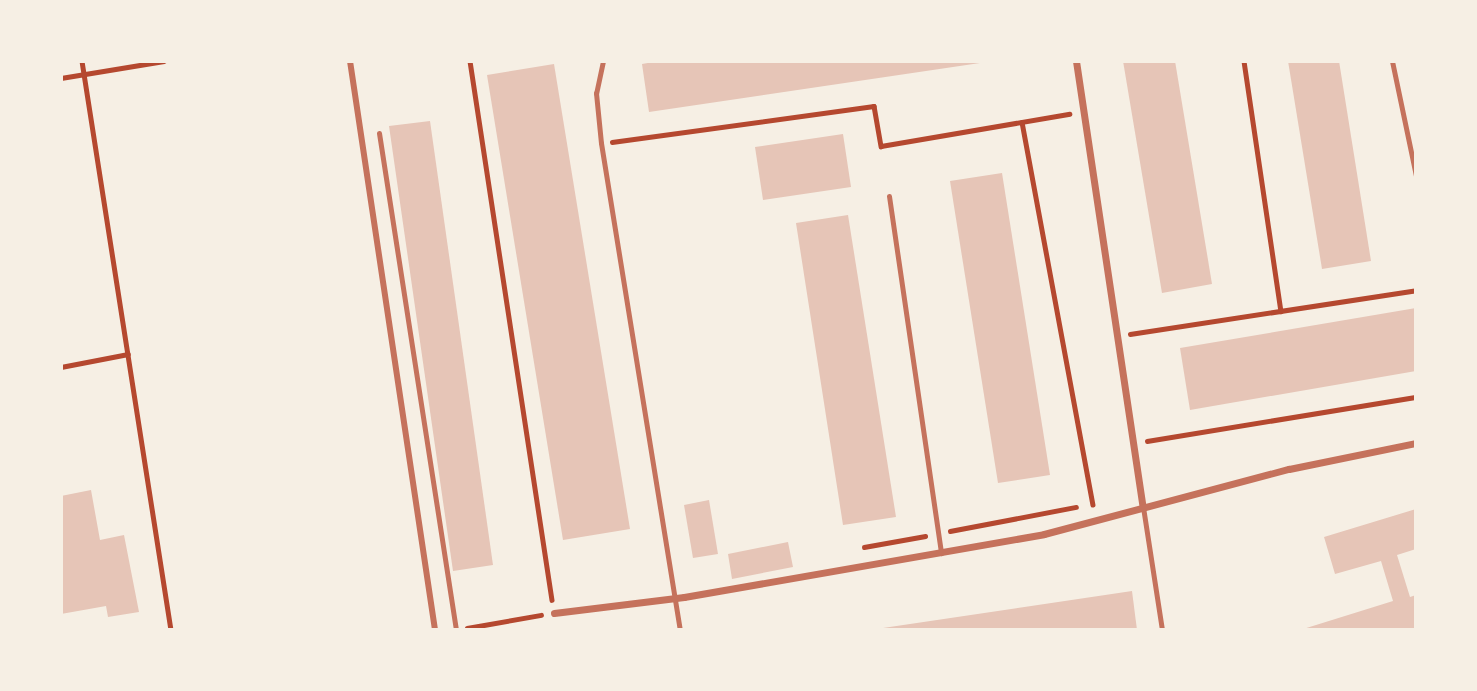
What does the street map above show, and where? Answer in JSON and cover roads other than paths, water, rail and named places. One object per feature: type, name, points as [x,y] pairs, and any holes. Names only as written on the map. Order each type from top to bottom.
[{"type":"street","points":[[350,61],[435,630]]},
{"type":"street","points":[[1076,61],[1115,336],[1143,507]]},
{"type":"street","points":[[554,613],[674,598],[1044,534],[1289,469],[1416,443]]},
{"type":"lane","points":[[603,61],[596,93],[600,143],[680,630]]},
{"type":"lane","points":[[1392,61],[1416,176]]},
{"type":"lane","points":[[379,133],[456,630]]},
{"type":"lane","points":[[889,196],[941,553]]},
{"type":"lane","points":[[1143,507],[1162,630]]}]
